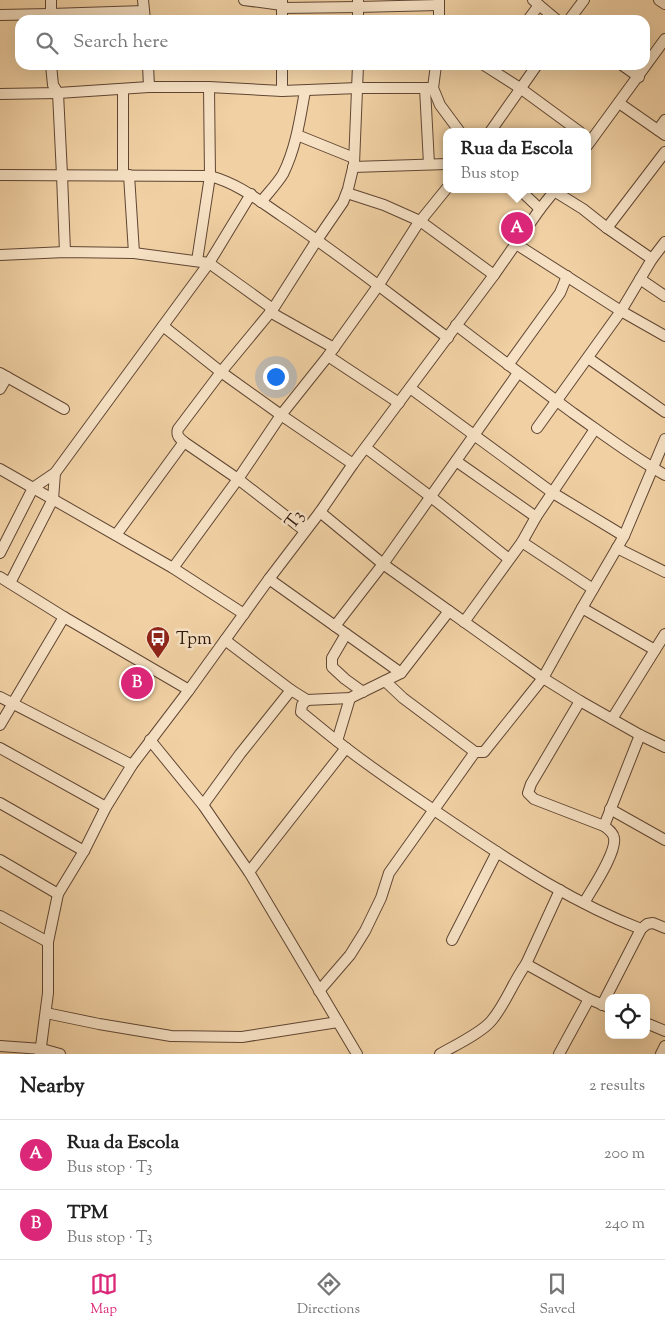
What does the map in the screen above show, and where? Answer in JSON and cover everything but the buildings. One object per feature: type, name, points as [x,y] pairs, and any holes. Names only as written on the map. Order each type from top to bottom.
[{"type":"street","points":[[51,0],[51,15]]},
{"type":"street","points":[[143,0],[144,15]]},
{"type":"street","points":[[244,0],[282,4],[439,2],[439,15]]},
{"type":"street","points":[[573,15],[584,0]]},
{"type":"street","points":[[659,0],[665,4]]},
{"type":"street","points":[[530,15],[536,3],[551,15]]},
{"type":"street","points":[[0,14],[17,15]]},
{"type":"street","points":[[650,60],[665,39]]},
{"type":"street","points":[[52,70],[53,85],[58,93],[65,252]]},
{"type":"street","points":[[148,70],[149,87]]},
{"type":"street","points":[[282,70],[282,91]]},
{"type":"street","points":[[305,531],[238,479],[184,442],[178,437],[177,433],[178,429],[221,372],[271,310],[343,202],[354,162],[358,70]]},
{"type":"street","points":[[430,164],[429,88],[434,70]]},
{"type":"street","points":[[494,70],[575,128]]},
{"type":"street","points":[[493,128],[533,70]]},
{"type":"street","points":[[629,70],[638,76]]},
{"type":"street","points":[[591,137],[642,70]]},
{"type":"street","points":[[0,94],[58,93],[149,87],[209,87],[282,91],[429,88]]},
{"type":"street","points":[[197,261],[210,176],[209,87]]},
{"type":"street","points":[[429,88],[457,128]]},
{"type":"street","points":[[123,89],[126,175],[134,253]]},
{"type":"street","points":[[261,202],[282,175],[297,135],[305,91]]},
{"type":"street","points":[[618,103],[662,132],[665,120]]},
{"type":"street","points":[[297,135],[354,162],[443,164]]},
{"type":"street","points":[[607,228],[665,152]]},
{"type":"street","points":[[0,175],[210,176],[230,183],[251,194],[317,240],[448,338]]},
{"type":"street","points":[[347,193],[384,205],[420,222],[494,275]]},
{"type":"street","points":[[173,568],[281,416],[331,352],[420,222],[443,193]]},
{"type":"street","points":[[523,193],[540,209]]},
{"type":"street","name":"T3","points":[[41,1052],[48,992],[48,942],[58,894],[84,851],[106,808],[132,765],[150,740],[189,690],[553,193]]},
{"type":"street","points":[[559,193],[652,259]]},
{"type":"street","points":[[0,553],[33,488],[54,473],[163,326],[209,263],[251,194]]},
{"type":"street","points":[[537,428],[621,311],[652,259],[665,242]]},
{"type":"street","points":[[516,244],[621,311],[665,336]]},
{"type":"street","points":[[0,255],[65,252],[134,253],[209,263],[399,403]]},
{"type":"street","points":[[508,365],[560,293],[567,276]]},
{"type":"street","points":[[640,279],[665,296]]},
{"type":"street","points":[[456,325],[595,429],[653,469],[665,475]]},
{"type":"street","points":[[163,326],[281,416],[353,464]]},
{"type":"street","points":[[588,358],[665,412]]},
{"type":"street","points":[[335,626],[383,564],[518,373]]},
{"type":"street","points":[[0,389],[4,375],[64,408]]},
{"type":"street","points":[[410,388],[553,493],[624,536]]},
{"type":"street","points":[[464,622],[522,542],[536,517],[595,429]]},
{"type":"street","points":[[385,681],[402,698],[475,752],[484,752],[543,678],[624,536],[665,439]]},
{"type":"street","points":[[116,535],[184,442]]},
{"type":"street","points":[[366,448],[509,559]]},
{"type":"street","points":[[456,461],[536,517]]},
{"type":"street","points":[[0,469],[173,568],[244,614]]},
{"type":"street","points":[[10,583],[53,499],[54,473]]},
{"type":"street","points":[[320,512],[383,564],[543,678],[640,735],[665,747]]},
{"type":"street","points":[[522,542],[593,589]]},
{"type":"street","points":[[617,548],[665,572]]},
{"type":"street","points":[[0,577],[189,690]]},
{"type":"street","points":[[270,579],[401,673]]},
{"type":"street","points":[[582,608],[655,650]]},
{"type":"street","points":[[225,640],[307,700],[350,698],[401,673],[449,611]]},
{"type":"street","points":[[0,725],[64,616]]},
{"type":"street","points":[[346,634],[332,658],[332,667],[363,692]]},
{"type":"street","points":[[612,719],[665,634]]},
{"type":"street","points":[[203,805],[240,754],[291,690]]},
{"type":"street","points":[[0,697],[132,765]]},
{"type":"street","points":[[337,741],[350,698]]},
{"type":"street","points":[[307,700],[302,705],[302,712],[346,748],[433,810],[548,884],[584,903],[642,929]]},
{"type":"street","points":[[580,701],[531,784],[528,793],[534,799],[604,826],[611,831],[614,839],[613,850],[584,903]]},
{"type":"street","points":[[604,826],[640,735]]},
{"type":"street","points":[[150,740],[203,805],[249,872],[357,1054]]},
{"type":"street","points":[[0,748],[106,808]]},
{"type":"street","points":[[249,872],[346,748]]},
{"type":"street","points":[[319,991],[350,954],[365,931],[381,898],[389,872],[475,752]]},
{"type":"street","points":[[0,803],[84,851]]},
{"type":"street","points":[[610,809],[665,840]]},
{"type":"street","points":[[452,940],[497,852]]},
{"type":"street","points":[[0,860],[58,894]]},
{"type":"street","points":[[440,1054],[453,1051],[491,1022],[518,974],[526,964],[560,890]]},
{"type":"street","points":[[0,916],[48,942]]},
{"type":"street","points":[[612,994],[642,929],[647,924],[653,923],[665,928]]},
{"type":"street","points":[[526,964],[589,999],[605,1006]]},
{"type":"street","points":[[560,1054],[589,999]]},
{"type":"street","points":[[46,1013],[171,1036],[242,1037],[338,1022]]},
{"type":"street","points":[[650,1025],[665,1031]]},
{"type":"street","points":[[0,1046],[60,1054]]},
{"type":"street","points":[[661,1054],[665,1046]]},
{"type":"place","name":"Rua da Escola","points":[[517,228]]},
{"type":"place","name":"Tpm","points":[[158,659]]},
{"type":"place","name":"TPM","points":[[137,683]]}]
